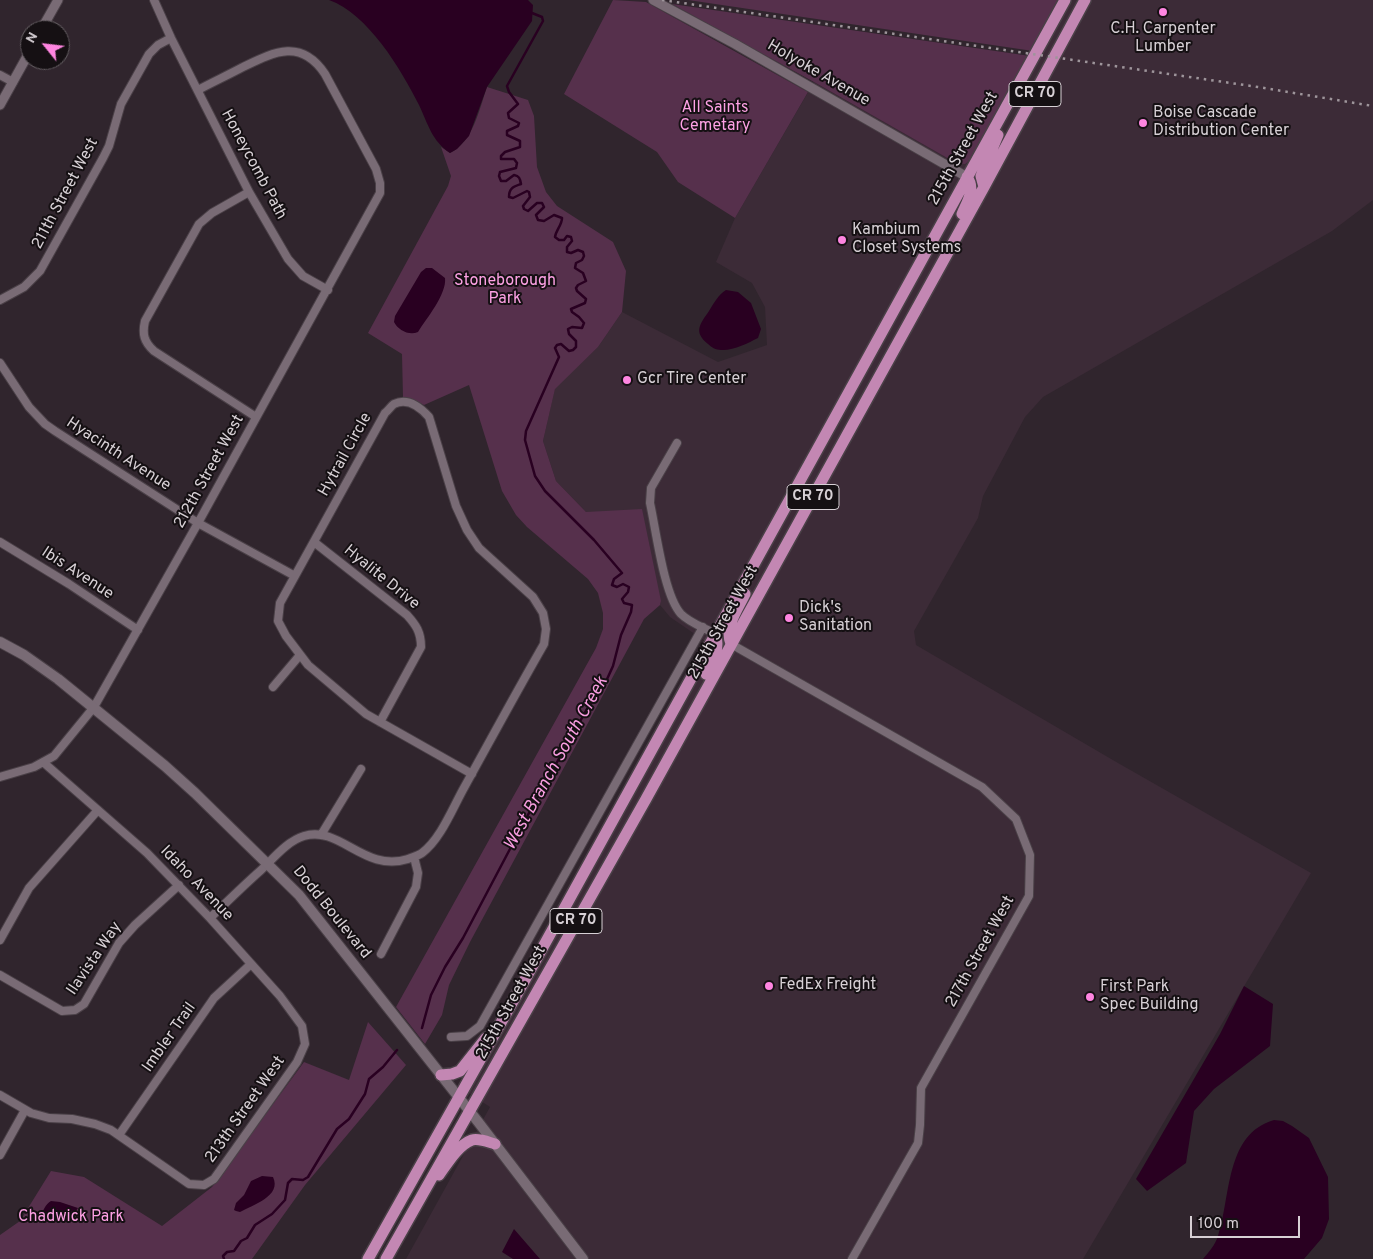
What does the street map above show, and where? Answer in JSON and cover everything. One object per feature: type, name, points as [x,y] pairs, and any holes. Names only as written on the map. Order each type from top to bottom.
[{"type":"main road","name":"215th Street West","points":[[368,1259],[516,996],[1065,0]]},
{"type":"main road","name":"215th Street West","points":[[386,1259],[732,644],[1085,0]]},
{"type":"main road","points":[[984,187],[981,176],[1001,129],[1011,98]]},
{"type":"main road","points":[[933,279],[941,253],[972,190],[971,183],[967,177]]},
{"type":"main road","points":[[732,644],[729,635],[731,622],[752,580],[762,548]]},
{"type":"main road","points":[[683,731],[692,703],[717,650],[718,643],[715,634]]},
{"type":"main road","name":"Dodd Boulevard","points":[[0,642],[24,655],[94,707],[179,778],[299,895],[469,1110],[582,1259]]},
{"type":"main road","points":[[441,1075],[460,1071],[516,996]]},
{"type":"main road","points":[[416,1204],[463,1146],[472,1140],[484,1140],[495,1144]]},
{"type":"street","points":[[47,20],[58,0]]},
{"type":"street","name":"Honeycomb Path","points":[[154,0],[171,38],[249,192],[292,266],[303,276],[328,290]]},
{"type":"street","name":"Holyoke Avenue","points":[[653,0],[735,44],[967,177]]},
{"type":"street","name":"211th Street West","points":[[0,300],[24,287],[40,271],[103,158],[109,146],[122,104],[149,54],[158,45],[171,38]]},
{"type":"street","name":"212th Street West","points":[[0,777],[34,767],[54,756],[94,707],[328,290],[380,193],[378,174],[320,66],[314,60],[299,53],[274,52],[198,90]]},
{"type":"street","points":[[0,105],[20,69]]},
{"type":"street","points":[[0,75],[13,82]]},
{"type":"street","points":[[249,192],[212,213],[199,224],[145,321],[143,335],[148,346],[154,351],[256,418]]},
{"type":"street","name":"Hyacinth Avenue","points":[[0,363],[29,407],[45,424],[198,523],[295,576]]},
{"type":"street","name":"Hytrail Circle","points":[[322,834],[380,861],[391,862],[421,854],[435,840],[472,774],[544,644],[546,629],[543,613],[533,597],[479,548],[467,530],[456,506],[429,417],[420,407],[408,402],[394,404],[385,413],[280,603],[278,621],[286,636],[308,665],[366,714],[472,774]]},
{"type":"street","points":[[676,442],[651,488],[650,503],[669,592],[674,606],[683,616],[715,634]]},
{"type":"street","name":"Ibis Avenue","points":[[0,542],[69,584],[138,630]]},
{"type":"street","name":"Hyalite Drive","points":[[314,542],[407,614],[416,625],[421,636],[421,646],[380,722]]},
{"type":"street","name":"215th Street West","points":[[451,1037],[467,1036],[480,1026],[703,627]]},
{"type":"street","name":"217th Street West","points":[[732,644],[982,787],[1016,819],[1030,855],[1029,896],[921,1088],[918,1143],[852,1259]]},
{"type":"street","points":[[273,687],[300,655]]},
{"type":"street","name":"Idaho Avenue","points":[[43,762],[142,848],[210,918],[280,996],[302,1026],[305,1044]]},
{"type":"street","points":[[210,918],[293,841],[304,836],[322,834],[361,769]]},
{"type":"street","points":[[0,940],[29,888],[98,810]]},
{"type":"street","points":[[381,954],[416,887],[418,874],[414,857]]},
{"type":"street","name":"Ilavista Way","points":[[0,975],[62,1011],[75,1010],[84,1004],[119,943],[178,885]]},
{"type":"street","name":"Imbler Trail","points":[[119,1135],[214,998],[252,964]]},
{"type":"street","name":"213th Street West","points":[[119,1135],[190,1184],[204,1185],[214,1179],[297,1062],[305,1044]]},
{"type":"street","points":[[0,1095],[31,1113],[49,1118],[72,1119],[95,1124],[119,1135]]},
{"type":"street","points":[[0,1155],[26,1110]]},
{"type":"shaded area","points":[[329,0],[528,0],[533,5],[532,21],[487,87],[469,136],[457,149],[450,153],[435,138],[403,75],[382,44],[357,17]]},
{"type":"shaded area","points":[[1059,0],[1373,0],[1373,200],[1332,231],[1043,397],[1025,417],[983,496],[978,518],[914,631],[916,645],[1311,873],[1083,1259],[406,1259],[490,1107],[458,1086],[705,641],[670,617],[660,605],[661,601],[586,512],[556,481],[543,441],[555,388],[598,347],[622,312],[718,362],[767,345],[765,307],[752,283],[716,262],[735,218],[814,82],[956,163],[970,160],[1010,87],[1030,56]]},
{"type":"shaded area","points":[[426,268],[432,268],[445,278],[445,284],[435,306],[418,332],[408,333],[396,325],[394,322],[395,316],[421,272]]},
{"type":"shaded area","points":[[726,290],[738,292],[751,303],[761,329],[758,338],[754,340],[735,348],[719,350],[703,340],[699,332],[703,320],[716,299]]},
{"type":"shaded area","points":[[1244,986],[1273,1004],[1270,1046],[1214,1089],[1194,1111],[1186,1163],[1147,1191],[1136,1179],[1220,1034]]},
{"type":"shaded area","points":[[1274,1120],[1283,1121],[1309,1138],[1328,1177],[1329,1219],[1322,1238],[1304,1259],[1203,1259],[1214,1245],[1218,1236],[1232,1169],[1238,1153],[1246,1139],[1258,1127]]},
{"type":"shaded area","points":[[262,1176],[273,1177],[275,1184],[270,1195],[259,1203],[240,1212],[234,1210],[236,1203],[244,1195],[251,1181]]},
{"type":"shaded area","points":[[51,1201],[78,1208],[76,1211],[42,1218],[44,1208]]},
{"type":"shaded area","points":[[514,1229],[540,1259],[513,1259],[502,1252]]},
{"type":"green space","name":"All Saints Cemetary","points":[[613,0],[646,2],[808,92],[735,218],[678,182],[657,152],[564,94]]},
{"type":"green space","points":[[688,0],[1059,0],[1033,51]]},
{"type":"green space","points":[[672,4],[1030,56],[1010,87],[970,160],[965,164],[956,163]]},
{"type":"green space","name":"Stoneborough Park","points":[[487,87],[528,100],[534,116],[537,167],[546,192],[557,206],[613,242],[626,271],[622,312],[598,347],[555,389],[543,441],[556,481],[586,512],[642,509],[661,601],[660,605],[644,619],[470,942],[449,985],[442,1015],[425,1044],[396,1007],[596,648],[603,629],[603,613],[598,593],[588,579],[527,527],[516,515],[502,491],[469,385],[424,405],[403,397],[402,354],[368,333],[448,186],[451,176],[441,147],[450,153],[464,141],[478,115]]},
{"type":"green space","name":"Chadwick Park","points":[[368,1022],[406,1065],[305,1185],[252,1259],[0,1259],[0,1235],[20,1221],[51,1171],[84,1177],[162,1226],[212,1187],[304,1062],[349,1080]]},
{"type":"waterway","name":"West Branch South Creek","points":[[422,1028],[431,995],[445,967],[463,938],[539,794],[587,709],[603,688],[613,666],[621,635],[632,605],[624,603],[622,599],[628,592],[629,587],[623,584],[617,587],[612,585],[614,579],[622,573],[594,540],[545,491],[535,476],[525,440],[526,431],[559,357],[555,348],[561,344],[569,351],[576,347],[576,341],[569,334],[568,329],[572,327],[582,328],[584,323],[571,309],[585,303],[586,299],[576,288],[586,281],[583,273],[575,268],[576,263],[582,260],[583,252],[578,250],[571,253],[567,252],[567,247],[572,241],[571,237],[567,236],[564,240],[559,240],[555,237],[562,218],[554,215],[544,221],[538,220],[536,215],[544,207],[542,203],[537,203],[528,211],[524,209],[523,206],[530,197],[529,192],[527,191],[513,198],[509,197],[512,188],[521,184],[519,178],[514,175],[506,181],[501,181],[499,176],[500,172],[516,168],[517,163],[514,159],[501,159],[505,152],[520,147],[520,141],[507,135],[507,131],[518,126],[519,123],[509,118],[508,113],[518,104],[507,86],[543,21],[542,17],[532,13]]},
{"type":"waterway","name":"West Branch South Creek","points":[[224,1259],[223,1256],[227,1252],[234,1251],[241,1241],[247,1238],[255,1225],[272,1214],[285,1200],[288,1183],[292,1179],[303,1180],[308,1177],[337,1129],[349,1119],[365,1094],[369,1079],[383,1067],[397,1050]]},
{"type":"railway","points":[[662,0],[1258,87],[1373,106]]},
{"type":"place","name":"C.H. Carpenter Lumber","points":[[1163,12]]},
{"type":"place","name":"Boise Cascade Distribution Center","points":[[1143,123]]},
{"type":"place","name":"Kambium Closet Systems","points":[[842,240]]},
{"type":"place","name":"Gcr Tire Center","points":[[627,380]]},
{"type":"place","name":"Dick's Sanitation","points":[[789,618]]},
{"type":"place","name":"FedEx Freight","points":[[769,986]]},
{"type":"place","name":"First Park Spec Building","points":[[1090,997]]}]
